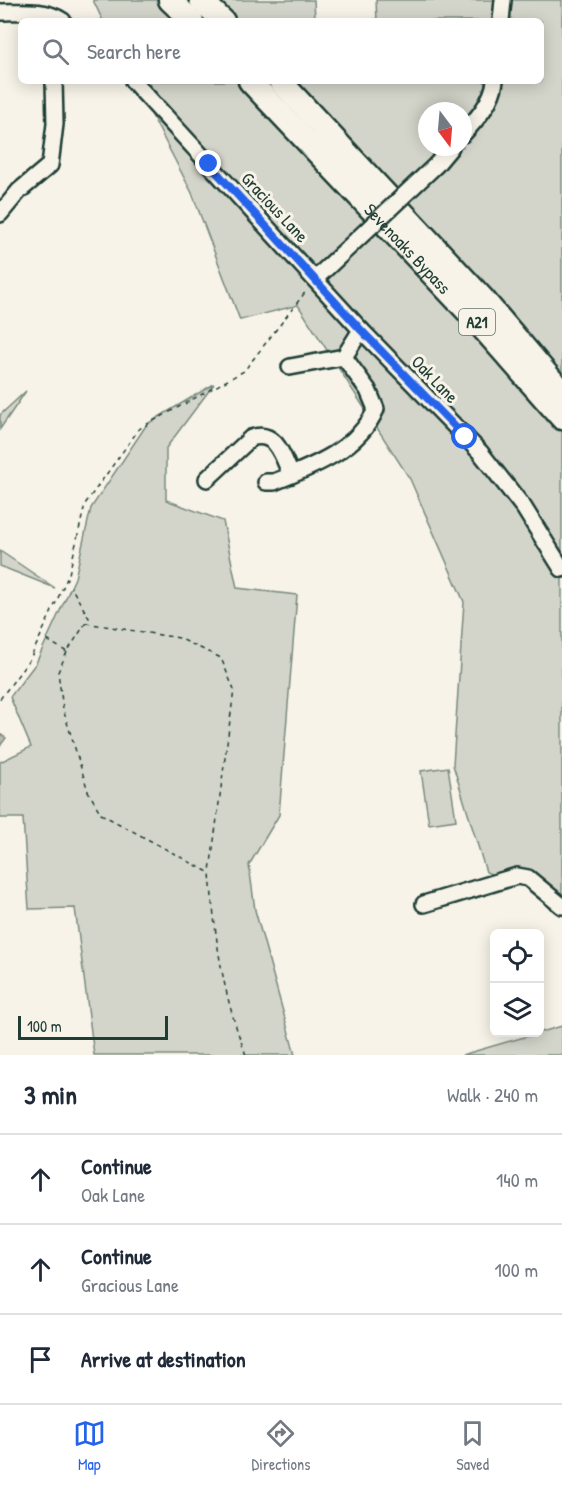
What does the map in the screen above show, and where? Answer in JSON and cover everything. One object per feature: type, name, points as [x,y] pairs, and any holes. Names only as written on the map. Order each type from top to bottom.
[{"type":"highway","points":[[170,0],[189,18]]},
{"type":"highway","points":[[201,0],[220,18]]},
{"type":"highway","name":"Sevenoaks Bypass","points":[[253,84],[473,317],[562,418]]},
{"type":"highway","name":"Sevenoaks Bypass","points":[[283,84],[483,299],[562,392]]},
{"type":"street","points":[[501,18],[503,0]]},
{"type":"street","points":[[0,12],[32,12],[52,18]]},
{"type":"street","points":[[0,214],[19,191],[50,165],[55,124],[54,84]]},
{"type":"street","name":"Gracious Lane","points":[[136,84],[315,279]]},
{"type":"street","points":[[472,124],[495,84]]},
{"type":"street","points":[[315,279],[444,156]]},
{"type":"street","name":"Oak Lane","points":[[315,279],[361,330],[480,452],[524,508],[562,569]]},
{"type":"street","points":[[290,367],[344,357],[361,330]]},
{"type":"street","points":[[266,482],[274,482],[322,462],[369,425],[376,409],[368,390],[344,357]]},
{"type":"street","points":[[207,479],[251,438],[258,435],[272,439],[277,444],[291,475]]},
{"type":"street","points":[[424,904],[517,876],[528,878],[562,906]]},
{"type":"path","points":[[0,699],[30,659],[69,574],[85,504],[139,429],[244,371],[315,279]]},
{"type":"path","points":[[71,586],[89,618],[67,652],[58,672],[63,709],[87,791],[101,814],[210,873]]},
{"type":"path","points":[[86,623],[179,638],[221,658],[234,690],[210,873],[216,949],[234,1024],[246,1055]]},
{"type":"path","points":[[47,640],[67,652]]},
{"type":"shaded area","points":[[93,0],[314,0],[315,18],[102,18]]},
{"type":"shaded area","points":[[376,0],[562,0],[562,901],[486,872],[453,765],[464,602],[410,479],[298,305],[240,320],[192,193],[136,84],[544,84],[544,18],[377,18]]},
{"type":"shaded area","points":[[214,384],[166,448],[166,500],[223,521],[237,588],[297,595],[279,815],[249,865],[255,910],[295,1055],[94,1055],[75,908],[29,909],[23,818],[0,818],[0,762],[31,747],[10,697],[36,663],[75,578],[91,508],[147,424]]},
{"type":"shaded area","points":[[26,391],[0,429],[0,415]]},
{"type":"shaded area","points":[[0,551],[55,588],[0,566]]},
{"type":"shaded area","points":[[448,767],[456,820],[429,824],[421,771]]},
{"type":"shaded area","points":[[562,1026],[562,1055],[462,1055],[524,1037],[544,1037],[544,1031]]},
{"type":"building","points":[[0,734],[6,738],[0,746]]},
{"type":"route","points":[[209,164],[361,330],[465,437]]}]
